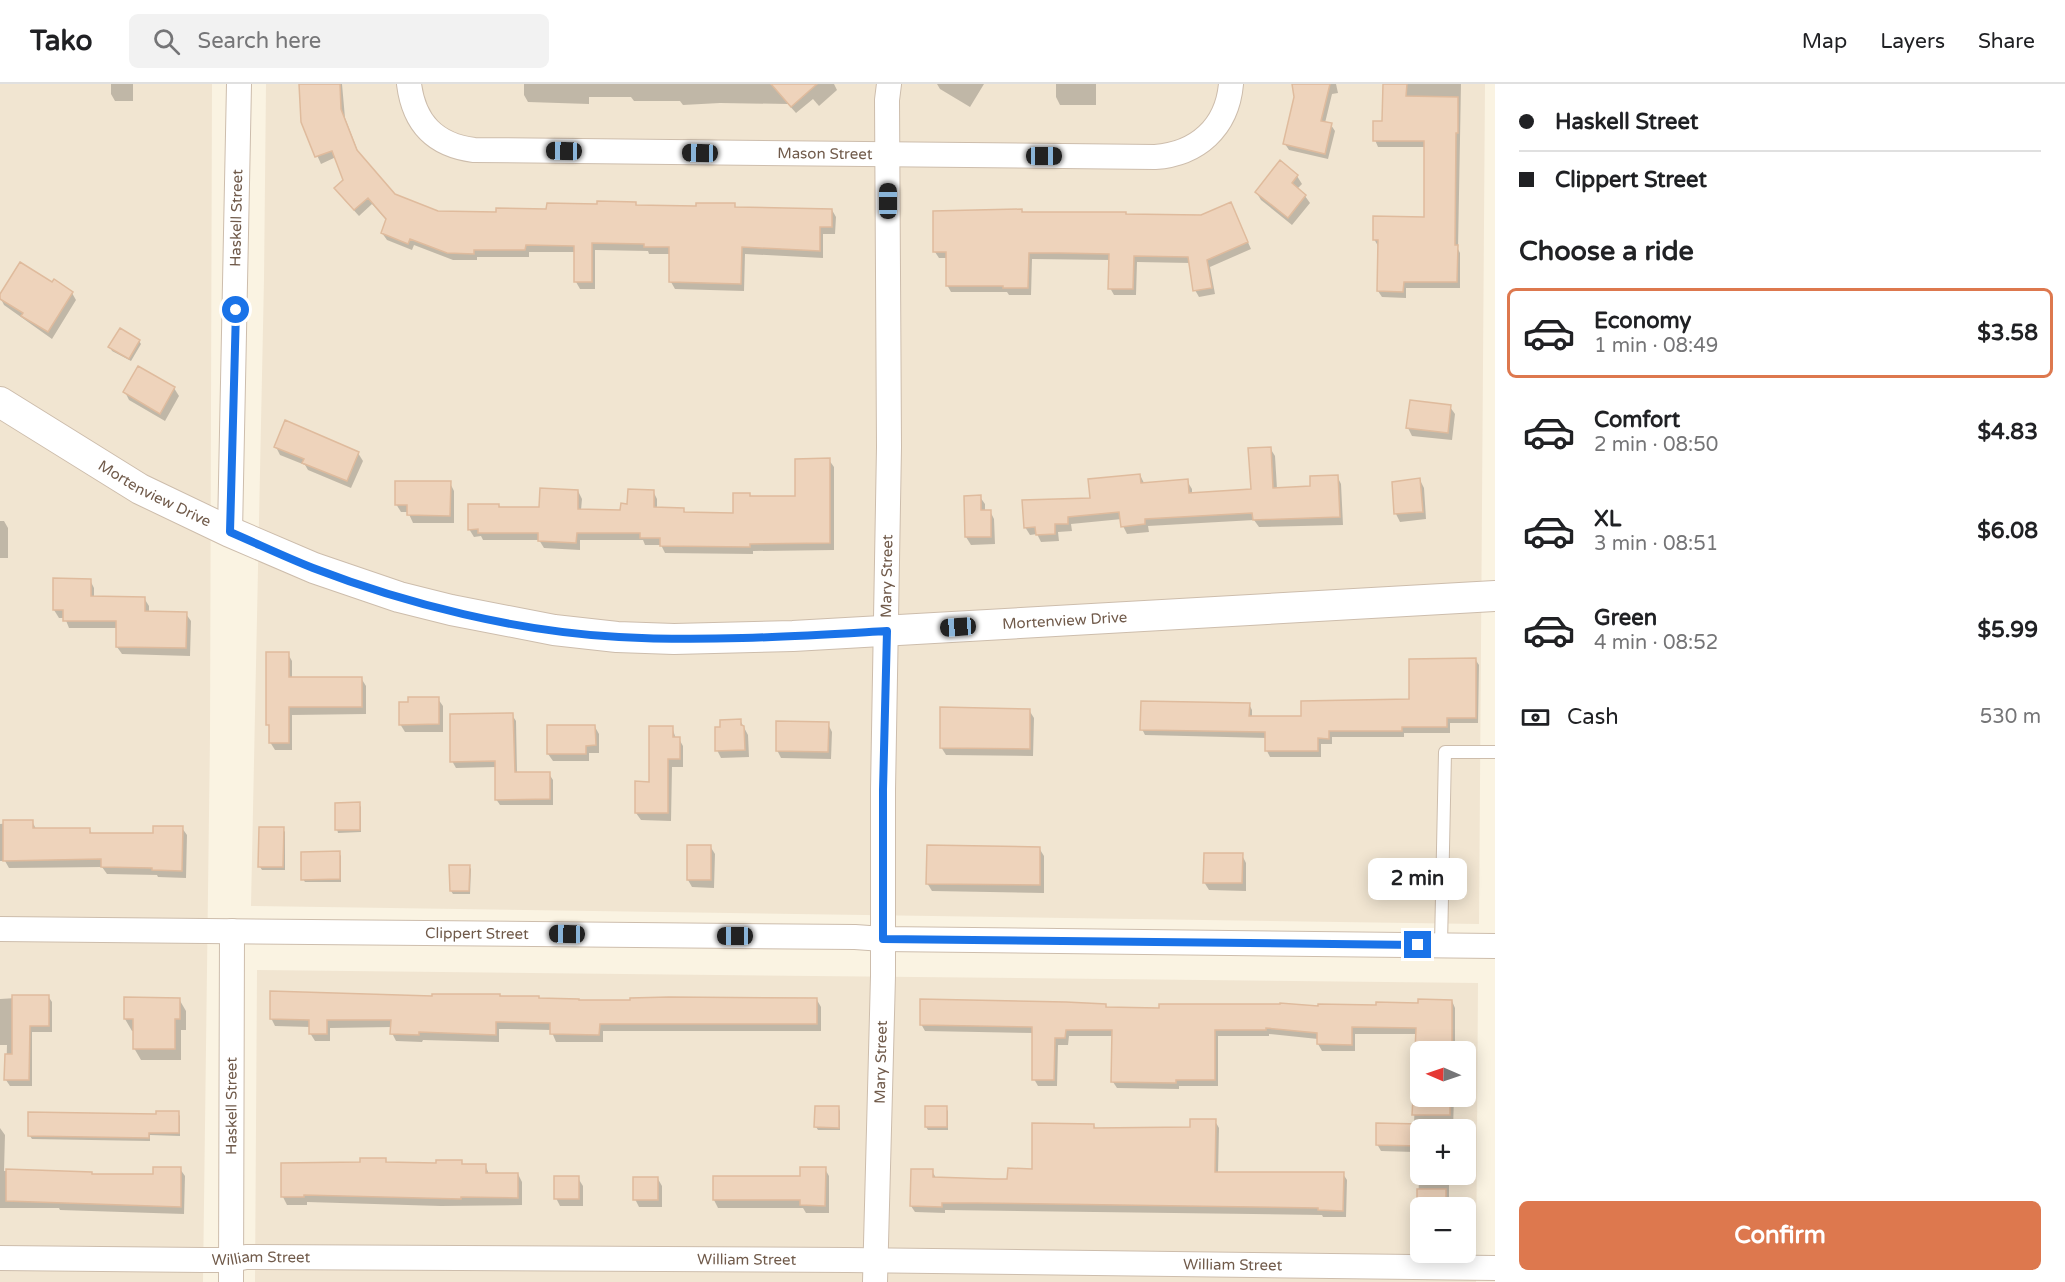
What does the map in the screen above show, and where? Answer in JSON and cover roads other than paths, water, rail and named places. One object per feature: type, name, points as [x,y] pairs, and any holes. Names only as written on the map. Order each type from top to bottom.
[{"type":"street","name":"Haskell Street","points":[[230,532],[239,84]]},
{"type":"street","name":"Mason Street","points":[[409,84],[415,110],[429,130],[450,144],[474,150],[1155,157],[1168,156],[1189,149],[1204,140],[1226,108],[1231,84]]},
{"type":"street","name":"Mary Street","points":[[875,1271],[887,631],[889,459],[887,100],[889,84]]},
{"type":"street","name":"Mortenview Drive","points":[[0,402],[140,489],[230,532],[314,568],[399,597],[485,618],[554,630],[617,637],[674,639],[887,631],[1495,596]]},
{"type":"street","name":"Clippert Street","points":[[0,929],[1495,946]]},
{"type":"street","name":"Haskell Street","points":[[231,1271],[232,931]]},
{"type":"street","name":"William Street","points":[[0,1258],[231,1271],[255,1257],[875,1271],[1495,1268]]},
{"type":"lane","points":[[1441,945],[1445,752],[1495,752]]}]
